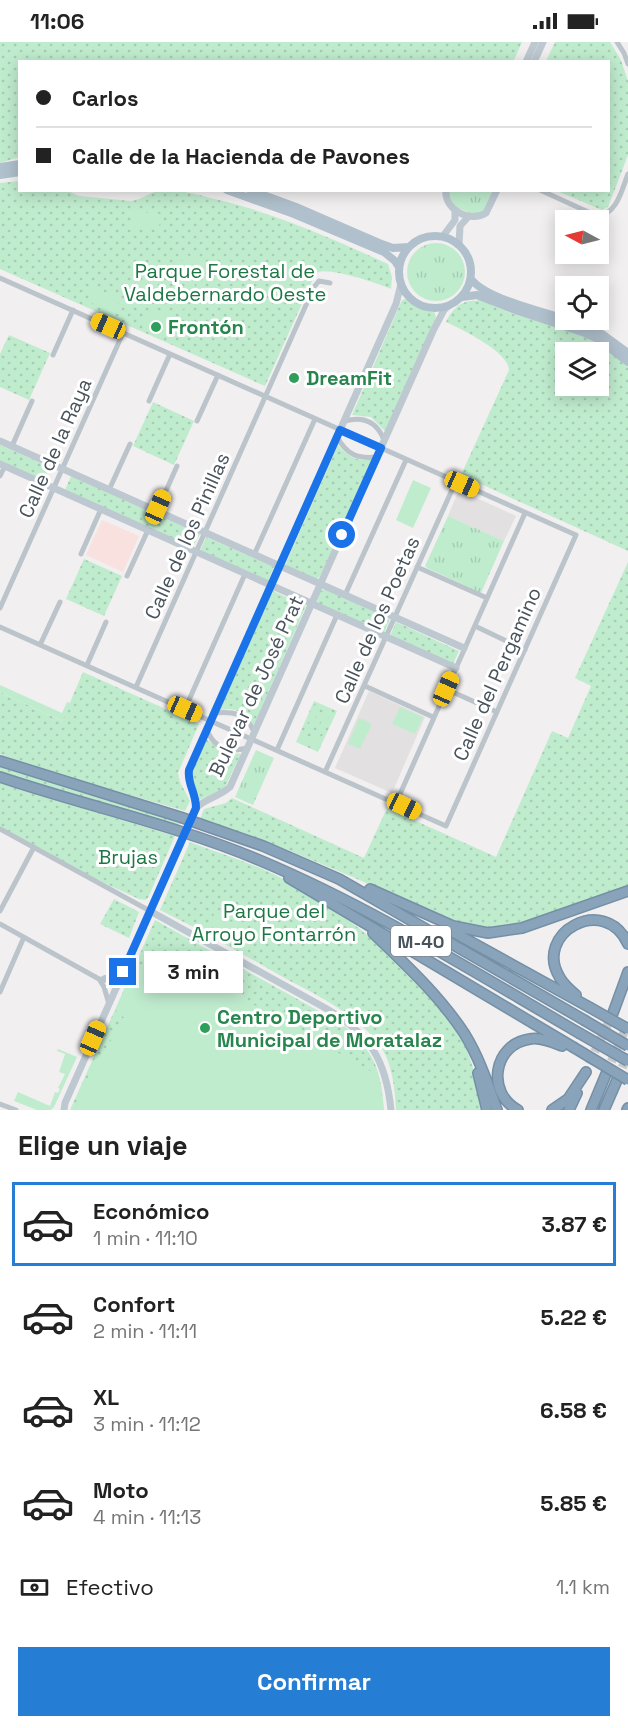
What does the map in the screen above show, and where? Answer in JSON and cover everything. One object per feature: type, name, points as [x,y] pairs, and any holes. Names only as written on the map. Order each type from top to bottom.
[{"type":"highway","name":"M-40","points":[[0,761],[232,835],[339,879],[628,1046]]},
{"type":"highway","name":"M-40","points":[[0,777],[174,829],[258,860],[318,886],[355,904],[628,1061]]},
{"type":"highway","points":[[258,860],[628,1080]]},
{"type":"highway","points":[[339,879],[358,884],[453,926],[488,933],[522,928],[628,891]]},
{"type":"highway","points":[[393,900],[628,1029]]},
{"type":"highway","points":[[589,1007],[559,977],[555,969],[554,955],[560,939],[573,925],[597,920],[616,927],[628,944]]},
{"type":"highway","points":[[361,921],[431,989],[464,1034],[485,1074],[497,1110]]},
{"type":"highway","points":[[628,972],[613,1013],[628,985]]},
{"type":"highway","points":[[464,1034],[479,1074],[487,1110]]},
{"type":"highway","points":[[518,1110],[503,1097],[498,1085],[499,1065],[506,1052],[516,1043],[529,1039],[573,1047]]},
{"type":"highway","points":[[552,1110],[568,1099],[588,1068],[569,1110]]},
{"type":"highway","points":[[591,1110],[606,1074]]},
{"type":"highway","points":[[604,1110],[617,1080]]},
{"type":"main road","points":[[0,167],[18,164]]},
{"type":"main road","points":[[0,175],[18,172]]},
{"type":"main road","points":[[233,192],[294,214],[384,252],[399,267],[401,284],[410,298],[424,307],[440,308],[462,297],[477,295],[585,333],[598,339],[628,362]]},
{"type":"main road","points":[[255,192],[379,243],[393,248],[408,248]]},
{"type":"main road","points":[[399,267],[408,248],[421,238],[443,236],[459,244],[470,260],[471,279],[462,297]]},
{"type":"main road","points":[[471,279],[480,288],[511,302],[555,315]]},
{"type":"main road","points":[[593,330],[628,353]]},
{"type":"street","points":[[527,60],[535,42]]},
{"type":"street","points":[[535,60],[543,42]]},
{"type":"street","points":[[617,42],[628,64]]},
{"type":"street","points":[[544,192],[597,216],[606,216],[616,203],[628,174]]},
{"type":"street","points":[[446,192],[448,203],[455,210],[469,216],[480,216],[486,213],[496,192]]},
{"type":"street","points":[[443,236],[455,220],[455,210]]},
{"type":"street","points":[[459,244],[460,226],[469,216]]},
{"type":"street","points":[[0,278],[315,419],[339,434],[381,448],[525,513],[396,803],[277,750],[252,736],[185,709],[0,627]]},
{"type":"street","name":"Calle de los Pinillas","points":[[136,687],[317,287],[330,283],[320,281],[314,286],[268,387],[266,397]]},
{"type":"street","name":"Bulevar de José Prat","points":[[196,808],[196,795],[188,778],[189,770],[399,299],[401,284]]},
{"type":"street","name":"Bulevar de José Prat","points":[[196,808],[205,800],[217,797],[230,787],[437,322],[448,306]]},
{"type":"street","points":[[53,355],[73,310]]},
{"type":"street","name":"Calle de la Raya","points":[[0,608],[123,333]]},
{"type":"street","points":[[149,400],[170,354]]},
{"type":"street","points":[[197,421],[218,375]]},
{"type":"street","points":[[12,446],[32,401]]},
{"type":"street","points":[[345,421],[357,418],[369,421],[380,429],[384,440]]},
{"type":"street","points":[[254,555],[315,419]]},
{"type":"street","points":[[339,434],[347,452],[356,456],[377,456]]},
{"type":"street","points":[[0,441],[464,648]]},
{"type":"street","points":[[109,490],[130,444]]},
{"type":"street","points":[[345,595],[406,460]]},
{"type":"street","points":[[2,465],[456,668]]},
{"type":"street","name":"Calle de la Raya","points":[[0,476],[2,465]]},
{"type":"street","points":[[156,511],[177,466]]},
{"type":"street","name":"Calle de los Poetas","points":[[325,772],[456,481]]},
{"type":"street","points":[[81,554],[101,509]]},
{"type":"street","name":"Calle del Pergamino","points":[[396,803],[446,826],[525,650],[576,535],[525,513]]},
{"type":"street","points":[[127,576],[148,530]]},
{"type":"street","points":[[417,567],[487,598]]},
{"type":"street","points":[[185,709],[245,574]]},
{"type":"street","points":[[40,645],[60,602]]},
{"type":"street","points":[[277,750],[337,615]]},
{"type":"street","points":[[87,665],[106,622]]},
{"type":"street","points":[[475,626],[525,650]]},
{"type":"street","points":[[364,686],[433,717]]},
{"type":"street","points":[[446,689],[496,712]]},
{"type":"street","points":[[214,713],[235,712],[245,718],[251,725],[252,736]]},
{"type":"street","points":[[207,730],[212,740],[222,748],[236,751],[247,748]]},
{"type":"street","points":[[63,1108],[196,808]]},
{"type":"street","points":[[0,829],[327,1009],[355,1027],[374,1049],[379,1059],[387,1084],[390,1110]]},
{"type":"street","points":[[0,911],[34,847]]},
{"type":"street","points":[[0,924],[101,979],[110,981],[116,988]]},
{"type":"street","points":[[0,992],[24,937]]},
{"type":"street","points":[[101,979],[123,972]]},
{"type":"street","points":[[101,979],[109,1004]]},
{"type":"street","points":[[104,987],[116,988]]},
{"type":"street","points":[[2,1106],[16,1110]]},
{"type":"shaded area","points":[[459,490],[516,516],[504,541],[448,516]]},
{"type":"shaded area","points":[[102,520],[139,536],[123,572],[86,555]]},
{"type":"shaded area","points":[[369,691],[425,717],[392,793],[335,768]]},
{"type":"green space","points":[[0,42],[522,42],[514,60],[18,60],[18,157],[0,163]]},
{"type":"green space","points":[[555,42],[610,42],[621,60],[628,81],[628,155],[608,207],[602,210],[559,192],[610,192],[610,60],[546,60]]},
{"type":"green space","name":"Parque Forestal de Valdebernardo Oeste","points":[[18,181],[18,192],[70,192],[79,196],[131,201],[155,192],[180,192],[234,204],[301,226],[388,264],[392,277],[391,289],[344,274],[318,272],[265,386],[0,269],[0,183]]},
{"type":"green space","points":[[449,192],[494,192],[486,209],[475,215],[455,207],[449,201]]},
{"type":"green space","points":[[133,211],[161,214],[159,228],[132,226]]},
{"type":"green space","points":[[430,243],[442,243],[457,251],[465,266],[465,278],[457,293],[442,301],[430,301],[415,293],[407,278],[407,266],[415,251]]},
{"type":"green space","points":[[185,254],[205,263],[194,287],[175,279]]},
{"type":"green space","points":[[163,286],[189,297],[183,310],[158,298]]},
{"type":"green space","points":[[93,287],[120,299],[114,313],[87,301]]},
{"type":"green space","points":[[405,299],[423,309],[434,311],[436,317],[386,432],[371,417],[352,415],[402,300]]},
{"type":"green space","points":[[478,299],[511,313],[555,327],[555,330],[564,330],[594,342],[555,342],[555,396],[609,396],[609,352],[628,367],[628,551],[461,475],[509,370],[507,363],[493,349],[446,322],[458,306]]},
{"type":"green space","points":[[151,307],[174,318],[165,337],[142,327]]},
{"type":"green space","points":[[9,335],[50,353],[29,400],[0,387],[0,354]]},
{"type":"green space","points":[[153,402],[194,421],[174,465],[133,446]]},
{"type":"green space","points":[[0,445],[50,467],[44,481],[0,461]]},
{"type":"green space","points":[[338,445],[354,458],[374,459],[317,579],[286,566],[286,563]]},
{"type":"green space","points":[[71,476],[200,534],[193,547],[65,490]]},
{"type":"green space","points":[[413,480],[431,488],[413,528],[396,520]]},
{"type":"green space","points":[[448,516],[504,541],[481,593],[425,566]]},
{"type":"green space","points":[[206,537],[274,567],[268,581],[200,551]]},
{"type":"green space","points":[[84,559],[122,576],[104,616],[66,599]]},
{"type":"green space","points":[[628,562],[628,887],[523,924],[494,929],[467,927],[441,918],[288,850],[200,819],[204,809],[226,803],[232,798],[364,858],[387,808],[496,857],[552,731],[568,738],[591,686],[575,678]]},
{"type":"green space","points":[[326,589],[390,619],[384,633],[318,604],[320,591]]},
{"type":"green space","points":[[273,591],[306,606],[254,725],[240,712],[231,709],[220,710]]},
{"type":"green space","points":[[396,622],[459,651],[453,664],[390,636]]},
{"type":"green space","points":[[83,672],[199,724],[178,773],[190,801],[185,811],[34,767],[0,754],[0,692],[62,721]]},
{"type":"green space","points":[[0,685],[62,713],[67,702],[70,703],[62,721],[0,692]]},
{"type":"green space","points":[[314,701],[337,711],[318,752],[296,742]]},
{"type":"green space","points":[[315,704],[330,711],[327,722],[323,720],[326,712],[319,707],[313,725],[310,724],[305,736],[311,738],[322,721],[326,723],[314,748],[298,741],[309,723]]},
{"type":"green space","points":[[400,707],[423,717],[415,734],[392,724]]},
{"type":"green space","points":[[359,718],[372,724],[360,749],[348,744]]},
{"type":"green space","points":[[206,739],[222,751],[241,754],[224,789],[199,800],[192,776],[194,765]]},
{"type":"green space","points":[[256,750],[274,758],[253,805],[235,797]]},
{"type":"green space","points":[[0,767],[181,822],[179,826],[0,773]]},
{"type":"green space","name":"Brujas","points":[[0,783],[175,836],[148,898],[139,899],[89,876],[0,827]]},
{"type":"green space","name":"Parque del Arroyo Fontarrón","points":[[190,842],[258,867],[290,883],[334,910],[375,941],[412,978],[457,1031],[470,1060],[484,1110],[396,1110],[394,1084],[387,1059],[379,1044],[358,1023],[321,997],[160,910]]},
{"type":"green space","points":[[114,899],[139,912],[129,938],[100,924]]},
{"type":"green space","points":[[214,914],[239,925],[234,937],[209,926]]},
{"type":"green space","points":[[155,920],[342,1024],[362,1043],[374,1061],[381,1083],[384,1110],[129,978]]},
{"type":"green space","name":"Centro Deportivo Municipal de Moratalaz","points":[[156,949],[379,1076],[384,1110],[73,1110],[85,1082],[125,1018],[116,1012],[128,979]]},
{"type":"green space","points":[[126,985],[125,1017],[87,1110],[70,1110]]},
{"type":"green space","points":[[58,1049],[77,1057],[54,1107],[51,1110],[37,1110],[14,1101],[18,1092],[50,1106],[55,1092],[58,1093],[60,1089],[58,1088],[65,1074],[59,1072],[65,1054],[57,1051]]},
{"type":"tunnel","points":[[589,1064],[613,1013]]},
{"type":"tunnel","points":[[606,1074],[628,1023]]},
{"type":"tunnel","points":[[617,1080],[628,1054]]},
{"type":"place","name":"Frontón","points":[[156,327]]},
{"type":"place","name":"DreamFit","points":[[294,378]]},
{"type":"place","name":"Centro Deportivo Municipal de Moratalaz","points":[[205,1028]]},
{"type":"route","points":[[123,972],[196,808],[196,795],[188,778],[189,770],[340,430],[381,448],[342,535]]}]
